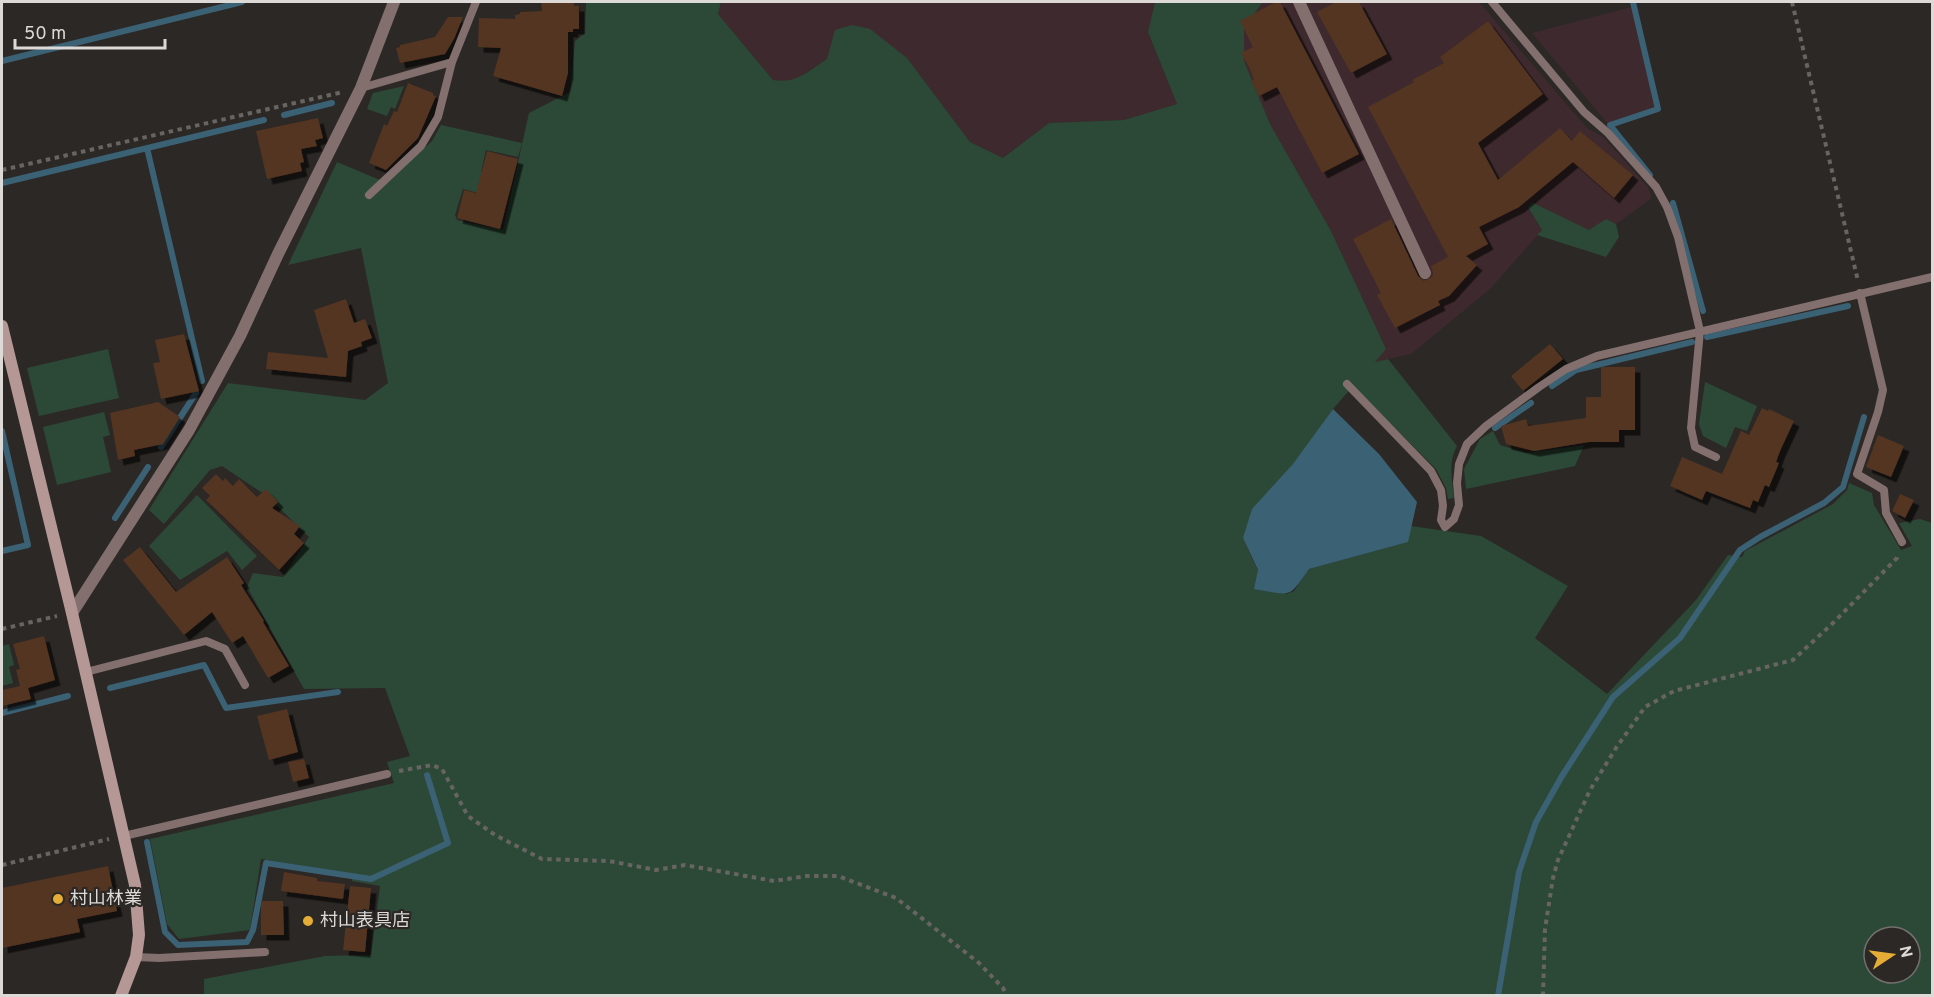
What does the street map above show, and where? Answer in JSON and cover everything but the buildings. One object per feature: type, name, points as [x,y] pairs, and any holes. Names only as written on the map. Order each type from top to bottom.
[{"type":"street","points":[[72,613],[189,430],[240,336],[278,254],[361,88],[394,2]]},
{"type":"street","points":[[1299,2],[1425,273]]},
{"type":"street","points":[[2,326],[135,885],[139,935],[136,957],[121,996]]},
{"type":"lane","points":[[369,195],[422,146],[438,117],[452,62],[476,2]]},
{"type":"lane","points":[[1492,2],[1584,112],[1608,133],[1656,187],[1667,207],[1678,237],[1700,331],[1691,428],[1695,447],[1716,456]]},
{"type":"lane","points":[[361,88],[452,62]]},
{"type":"lane","points":[[1347,384],[1431,471],[1441,490],[1442,520],[1445,527],[1454,519],[1459,505],[1457,483],[1459,464],[1467,444],[1486,426],[1566,369],[1597,356],[1932,277]]},
{"type":"lane","points":[[1860,293],[1883,390],[1857,474],[1884,490],[1887,513],[1902,542]]},
{"type":"lane","points":[[86,672],[206,641],[225,649],[245,685]]},
{"type":"lane","points":[[124,836],[387,774]]},
{"type":"lane","points":[[136,957],[159,958],[265,952]]},
{"type":"path","points":[[1792,2],[1860,293]]},
{"type":"path","points":[[2,170],[361,88]]},
{"type":"path","points":[[1544,996],[1545,929],[1558,860],[1590,790],[1616,748],[1645,708],[1674,691],[1793,660],[1897,558],[1902,542]]},
{"type":"path","points":[[2,629],[72,613]]},
{"type":"path","points":[[387,774],[432,765],[442,769],[468,816],[495,836],[542,859],[609,861],[656,870],[684,865],[774,881],[807,876],[838,876],[896,898],[979,963],[1003,988],[1007,996]]},
{"type":"path","points":[[2,865],[124,836]]},
{"type":"shaded area","points":[[721,2],[1155,2],[1148,32],[1177,104],[1124,120],[1049,123],[1003,158],[970,142],[907,58],[827,59],[787,82],[773,80],[718,14]]},
{"type":"shaded area","points":[[1267,2],[1479,2],[1587,128],[1603,137],[1648,187],[1652,198],[1616,224],[1606,219],[1590,230],[1528,207],[1542,230],[1490,289],[1411,354],[1374,362],[1386,349],[1331,231],[1270,124],[1244,62],[1244,29],[1261,4]]},
{"type":"shaded area","points":[[1632,7],[1656,108],[1608,124],[1532,33]]},
{"type":"green space","points":[[721,2],[718,14],[773,80],[781,81],[796,78],[827,59],[835,30],[852,25],[870,29],[907,58],[970,142],[1003,158],[1049,123],[1124,120],[1177,104],[1148,32],[1155,2],[1267,2],[1261,4],[1244,29],[1244,61],[1270,124],[1331,231],[1386,349],[1375,362],[1388,359],[1457,446],[1452,465],[1454,498],[1448,499],[1446,488],[1436,469],[1353,386],[1333,409],[1243,538],[1258,571],[1286,594],[1294,591],[1309,569],[1407,542],[1411,526],[1481,536],[1568,586],[1535,638],[1607,694],[1696,600],[1728,555],[1742,557],[1745,551],[1833,504],[1847,490],[1849,483],[1872,493],[1874,505],[1901,550],[1912,546],[1899,523],[1920,519],[1932,523],[1932,995],[204,995],[204,979],[325,956],[371,955],[380,886],[352,881],[352,874],[261,859],[250,930],[179,939],[167,924],[150,839],[394,783],[387,762],[410,756],[385,688],[304,689],[247,587],[253,573],[283,577],[309,537],[267,496],[222,466],[210,470],[164,524],[149,510],[228,383],[365,400],[388,383],[361,248],[288,265],[337,162],[387,183],[432,141],[441,125],[522,143],[518,157],[486,150],[481,172],[484,173],[478,193],[463,189],[455,215],[457,220],[503,230],[529,113],[570,92],[575,41],[585,33],[586,3]]},
{"type":"green space","points":[[404,86],[395,109],[391,107],[387,116],[367,109],[373,93]]},
{"type":"green space","points":[[1531,202],[1589,230],[1606,219],[1616,224],[1619,237],[1606,257],[1537,235],[1542,230],[1528,207]]},
{"type":"green space","points":[[108,349],[119,398],[39,416],[27,368]]},
{"type":"green space","points":[[1705,382],[1757,406],[1747,431],[1735,427],[1726,448],[1703,436],[1699,424]]},
{"type":"green space","points":[[104,412],[110,435],[103,437],[111,472],[57,485],[43,427]]},
{"type":"green space","points":[[1493,431],[1500,445],[1527,453],[1584,445],[1575,466],[1466,489],[1464,469],[1480,439]]},
{"type":"green space","points":[[197,495],[257,556],[242,570],[227,551],[180,580],[149,546]]},
{"type":"green space","points":[[9,644],[14,665],[9,667],[13,683],[2,686],[2,646]]},
{"type":"water","points":[[1333,409],[1379,454],[1417,502],[1408,542],[1309,569],[1297,586],[1288,593],[1254,589],[1258,570],[1243,538],[1252,509],[1293,464]]},
{"type":"waterway","points":[[2,61],[242,2]]},
{"type":"waterway","points":[[1633,2],[1658,109],[1610,125],[1650,175]]},
{"type":"waterway","points":[[284,115],[332,103]]},
{"type":"waterway","points":[[2,183],[264,120]]},
{"type":"waterway","points":[[147,148],[202,381]]},
{"type":"waterway","points":[[1673,203],[1703,311]]},
{"type":"waterway","points":[[1707,337],[1848,306]]},
{"type":"waterway","points":[[1552,386],[1576,370],[1692,342]]},
{"type":"waterway","points":[[161,447],[196,393]]},
{"type":"waterway","points":[[1495,428],[1531,403]]},
{"type":"waterway","points":[[1498,996],[1519,872],[1536,822],[1562,776],[1613,697],[1680,638],[1740,550],[1824,503],[1843,487],[1864,417]]},
{"type":"waterway","points":[[2,431],[28,545],[2,551]]},
{"type":"waterway","points":[[115,518],[148,467]]},
{"type":"waterway","points":[[110,688],[204,665],[226,708],[338,692]]},
{"type":"waterway","points":[[2,713],[68,696]]},
{"type":"waterway","points":[[147,842],[165,932],[178,945],[247,942],[253,930],[266,863],[371,879],[448,843],[427,775]]},
{"type":"place","name":"村山林業","points":[[58,899]]},
{"type":"place","name":"村山表具店","points":[[308,921]]}]
